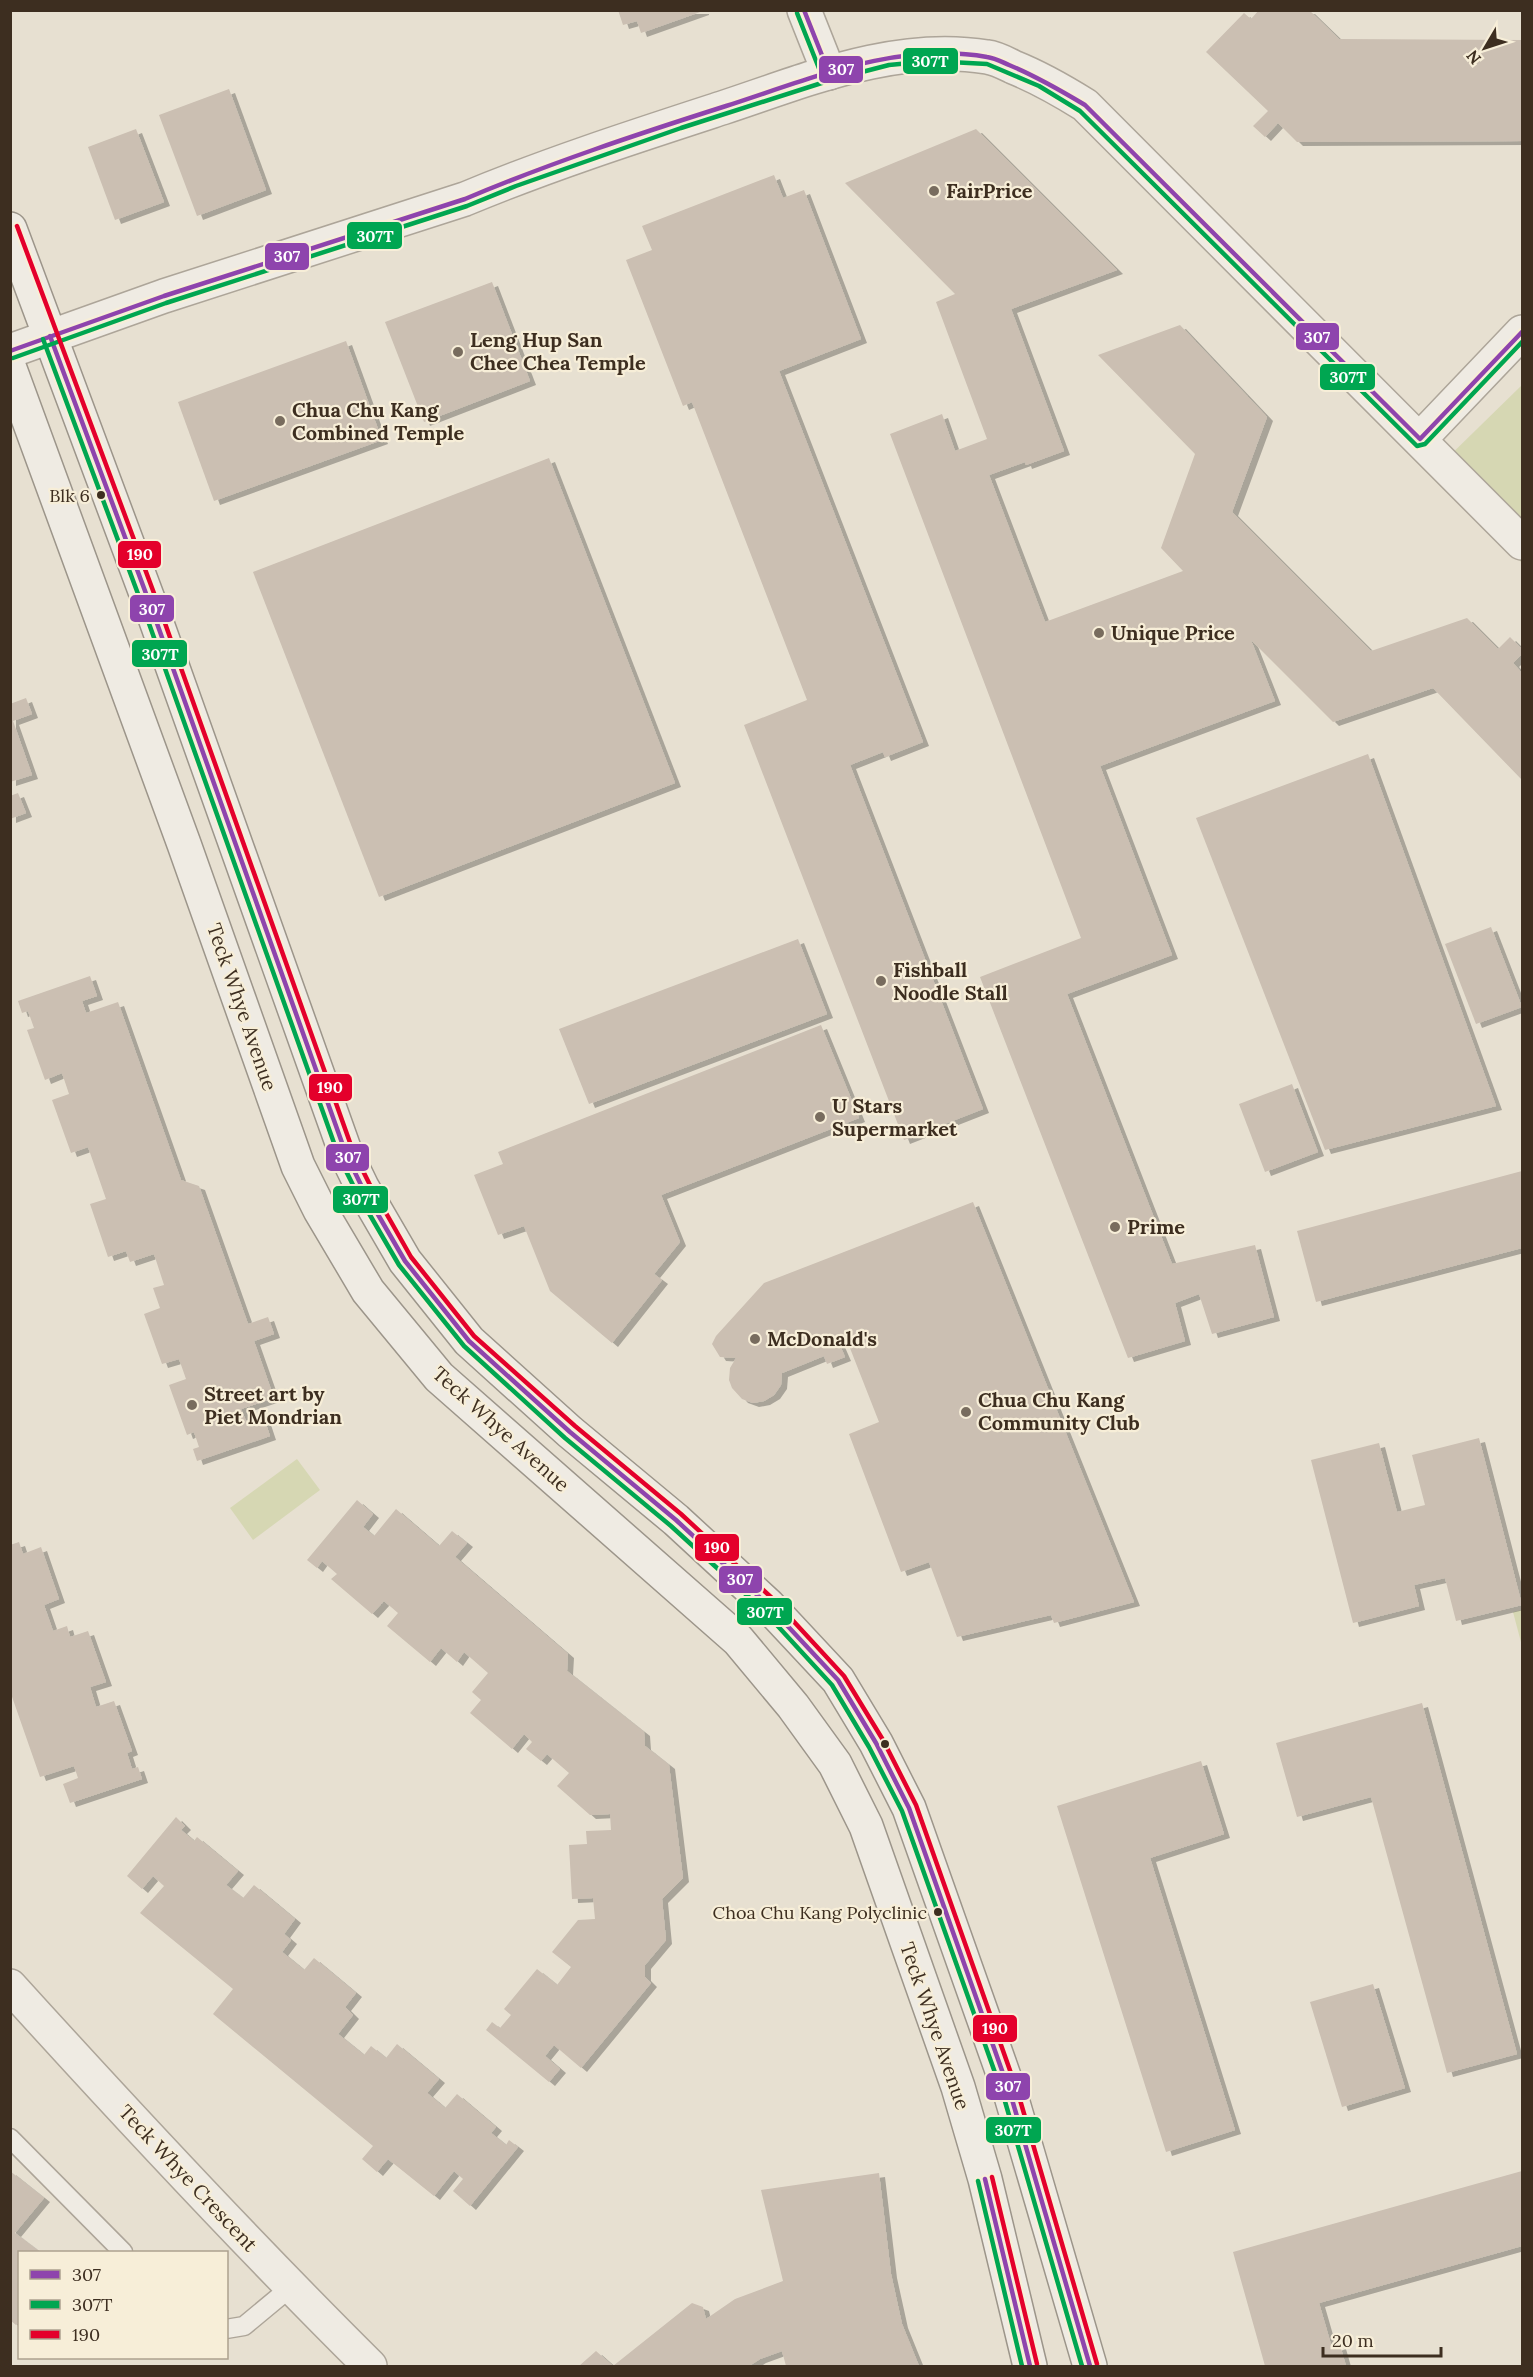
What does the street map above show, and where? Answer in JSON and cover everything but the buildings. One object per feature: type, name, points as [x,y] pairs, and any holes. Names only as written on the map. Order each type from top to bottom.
[{"type":"main road","points":[[804,10],[829,73]]},
{"type":"main road","points":[[10,351],[164,296],[465,199],[513,179],[829,73],[888,58],[931,53],[989,57],[1042,79],[1085,105],[1522,543]]},
{"type":"main road","points":[[10,229],[158,626],[346,1154],[362,1187],[405,1261],[470,1341],[570,1432],[676,1520],[768,1605],[838,1680],[876,1743],[909,1808],[1011,2096],[1090,2367]]},
{"type":"main road","points":[[1420,439],[1522,332]]},
{"type":"main road","name":"Teck Whye Avenue","points":[[10,369],[192,865],[297,1166],[368,1291],[439,1377],[738,1640],[793,1706],[835,1764],[866,1826],[958,2087],[986,2180],[1030,2367]]},
{"type":"main road","name":"Teck Whye Crescent","points":[[10,1986],[99,2084],[369,2367]]},
{"type":"lane","points":[[10,2138],[121,2251]]},
{"type":"lane","points":[[228,2329],[244,2326],[291,2287]]},
{"type":"green space","points":[[1522,385],[1522,563],[1434,471]]},
{"type":"green space","points":[[297,1459],[320,1490],[253,1540],[230,1508]]},
{"type":"green space","points":[[1522,1610],[1522,1646],[1513,1612]]},
{"type":"transit line","name":"307","points":[[804,10],[829,73]]},
{"type":"transit line","name":"307T","points":[[797,13],[822,76]]},
{"type":"transit line","name":"307","points":[[10,351],[164,296],[465,199],[594,150],[822,74],[887,58],[954,53],[998,60],[1085,105],[1420,439],[1522,332]]},
{"type":"transit line","name":"307T","points":[[13,358],[166,303],[467,206],[516,186],[681,128],[831,80],[889,65],[931,61],[987,64],[1039,86],[1080,111],[1417,446],[1425,444],[1522,342]]},
{"type":"transit line","name":"190","points":[[17,226],[161,612],[353,1151],[369,1183],[411,1257],[474,1336],[575,1426],[681,1514],[773,1599],[844,1676],[883,1740],[916,1805],[1018,2093],[1097,2364]]},
{"type":"transit line","name":"307","points":[[50,336],[154,615],[346,1154],[362,1187],[405,1261],[469,1341],[570,1432],[676,1520],[768,1605],[838,1680],[876,1743],[909,1808],[1011,2096],[1090,2366]]},
{"type":"transit line","name":"307T","points":[[43,339],[147,618],[339,1157],[356,1191],[399,1265],[464,1346],[565,1438],[671,1526],[763,1610],[832,1685],[869,1747],[902,1811],[1004,2098],[1082,2366]]},
{"type":"transit line","name":"190","points":[[992,2177],[1037,2364]]},
{"type":"transit line","name":"307","points":[[985,2179],[1030,2366]]},
{"type":"transit line","name":"307T","points":[[978,2181],[1022,2366]]},
{"type":"place","name":"FairPrice","points":[[934,191]]},
{"type":"place","name":"Leng Hup San Chee Chea Temple","points":[[458,352]]},
{"type":"place","name":"Chua Chu Kang Combined Temple","points":[[280,421]]},
{"type":"place","name":"Blk 6","points":[[101,495]]},
{"type":"place","name":"Unique Price","points":[[1099,633]]},
{"type":"place","name":"Fishball Noodle Stall","points":[[881,981]]},
{"type":"place","name":"U Stars Supermarket","points":[[820,1117]]},
{"type":"place","name":"Prime","points":[[1115,1227]]},
{"type":"place","name":"McDonald's","points":[[755,1339]]},
{"type":"place","name":"Street art by Piet Mondrian","points":[[192,1405]]},
{"type":"place","name":"Chua Chu Kang Community Club","points":[[966,1412]]},
{"type":"place","name":"Choa Chu Kang Polyclinic","points":[[938,1912]]}]
